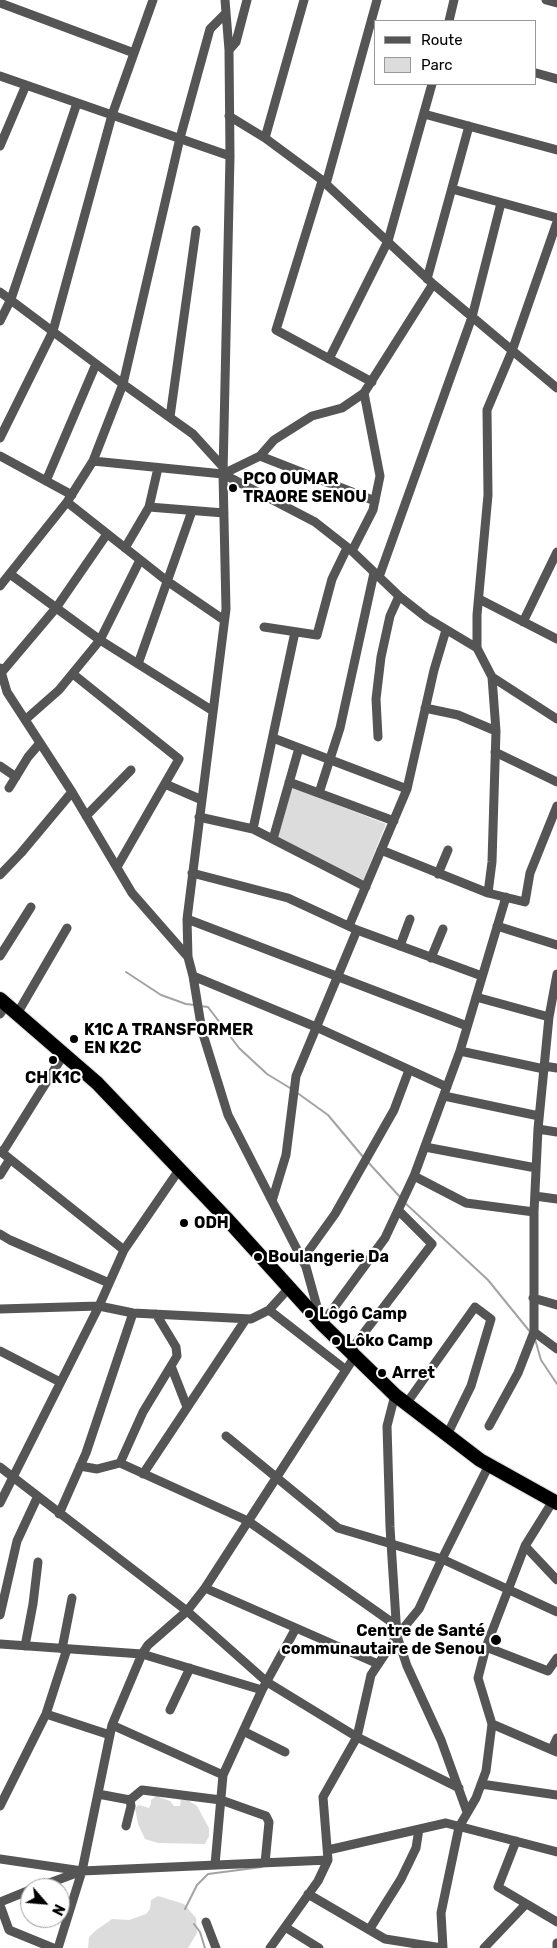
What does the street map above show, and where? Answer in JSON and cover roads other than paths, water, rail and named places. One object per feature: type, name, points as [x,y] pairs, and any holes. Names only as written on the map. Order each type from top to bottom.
[{"type":"highway","points":[[6,1008],[97,1083],[322,1324],[395,1395],[489,1465],[555,1502]]},
{"type":"street","points":[[0,438],[53,331],[112,115],[153,0]]},
{"type":"street","points":[[224,0],[229,50],[230,156],[223,470],[226,609],[187,918],[188,956],[202,1031],[228,1115],[306,1267],[322,1324]]},
{"type":"street","points":[[229,50],[236,42],[247,0]]},
{"type":"street","points":[[265,138],[304,0]]},
{"type":"street","points":[[372,382],[276,330],[324,182],[377,0]]},
{"type":"street","points":[[449,20],[454,0]]},
{"type":"street","points":[[546,0],[557,3]]},
{"type":"street","points":[[0,3],[134,53]]},
{"type":"street","points":[[0,586],[69,499],[93,461],[123,384],[180,138],[210,29],[226,13]]},
{"type":"street","points":[[537,74],[557,79]]},
{"type":"street","points":[[0,76],[230,156]]},
{"type":"street","points":[[0,146],[26,85]]},
{"type":"street","points":[[329,359],[388,242],[432,85]]},
{"type":"street","points":[[0,321],[12,299],[77,103]]},
{"type":"street","points":[[424,114],[557,150]]},
{"type":"street","points":[[229,116],[265,138],[324,182],[430,281],[557,388]]},
{"type":"street","points":[[93,461],[158,468],[223,470],[260,456],[274,440],[312,416],[342,408],[364,393],[430,281],[468,126]]},
{"type":"street","points":[[452,189],[557,220],[512,351],[487,410],[488,494],[477,648],[492,677],[496,731],[492,862],[488,893]]},
{"type":"street","points":[[319,793],[340,728],[376,575],[472,317],[501,203]]},
{"type":"street","points":[[170,417],[196,230]]},
{"type":"street","points":[[0,292],[193,434],[223,470],[315,522],[349,549],[399,596],[427,618],[477,648]]},
{"type":"street","points":[[46,481],[96,364]]},
{"type":"street","points":[[264,627],[316,635],[332,579],[372,510],[380,476],[364,393]]},
{"type":"street","points":[[0,456],[46,481],[140,560],[224,620]]},
{"type":"street","points":[[260,456],[375,501]]},
{"type":"street","points":[[125,548],[149,507],[158,468]]},
{"type":"street","points":[[149,507],[224,513]]},
{"type":"street","points":[[138,664],[192,511]]},
{"type":"street","points":[[107,534],[56,608],[1,671],[4,690],[72,792],[132,893],[188,956]]},
{"type":"street","points":[[523,622],[557,552]]},
{"type":"street","points":[[25,720],[59,690],[100,640],[140,560]]},
{"type":"street","points":[[10,574],[100,640],[213,711]]},
{"type":"street","points":[[378,737],[376,698],[381,657],[390,616],[399,596]]},
{"type":"street","points":[[479,599],[556,637]]},
{"type":"street","points":[[272,1200],[286,1155],[296,1076],[337,977],[366,887],[407,789],[434,670],[446,630]]},
{"type":"street","points":[[253,829],[295,632]]},
{"type":"street","points":[[73,674],[179,759],[117,867]]},
{"type":"street","points":[[492,677],[557,719]]},
{"type":"street","points":[[425,708],[458,715],[496,731]]},
{"type":"street","points":[[272,738],[407,789]]},
{"type":"street","points":[[9,788],[40,743]]},
{"type":"street","points":[[272,839],[299,748]]},
{"type":"street","points":[[495,752],[557,782]]},
{"type":"street","points":[[0,766],[16,777]]},
{"type":"street","points":[[86,816],[131,770]]},
{"type":"street","points":[[289,782],[394,821]]},
{"type":"street","points":[[165,784],[202,800]]},
{"type":"street","points":[[0,875],[72,792]]},
{"type":"street","points":[[381,850],[488,893],[525,902],[530,873],[557,806]]},
{"type":"street","points":[[200,817],[253,829],[366,887]]},
{"type":"street","points":[[438,874],[448,850]]},
{"type":"street","points":[[192,874],[288,898],[353,928],[482,976]]},
{"type":"street","points":[[322,1324],[385,1238],[414,1176],[460,1052],[506,897]]},
{"type":"street","points":[[0,956],[31,907]]},
{"type":"street","points":[[187,918],[467,1026]]},
{"type":"street","points":[[400,946],[410,920]]},
{"type":"street","points":[[497,926],[557,945]]},
{"type":"street","points":[[6,1008],[67,928]]},
{"type":"street","points":[[431,958],[443,928]]},
{"type":"street","points":[[489,1426],[518,1373],[534,1332],[534,1212],[538,1128],[549,1017],[554,1005],[557,974]]},
{"type":"street","points":[[193,976],[316,1027],[409,1070],[445,1091],[539,1116]]},
{"type":"street","points":[[476,997],[549,1017]]},
{"type":"street","points":[[460,1052],[544,1068],[557,1068]]},
{"type":"street","points":[[64,1054],[1,1152],[124,1250]]},
{"type":"street","points":[[302,1260],[335,1214],[394,1110],[409,1070]]},
{"type":"street","points":[[538,1128],[557,1132]]},
{"type":"street","points":[[425,1147],[536,1168]]},
{"type":"street","points":[[0,1175],[10,1159]]},
{"type":"street","points":[[0,1503],[124,1250],[179,1170]]},
{"type":"street","points":[[414,1176],[466,1203],[534,1212]]},
{"type":"street","points":[[535,1196],[557,1198]]},
{"type":"street","points":[[58,1948],[82,1871],[111,1730],[142,1654],[148,1645],[187,1611],[205,1588],[346,1370],[352,1354],[432,1244],[402,1203]]},
{"type":"street","points":[[0,1234],[109,1283]]},
{"type":"street","points":[[0,1309],[98,1306],[133,1313],[251,1319],[269,1310],[289,1288]]},
{"type":"street","points":[[533,1298],[557,1306]]},
{"type":"street","points":[[406,1404],[475,1307],[491,1319],[471,1386],[447,1435]]},
{"type":"street","points":[[269,1310],[346,1370]]},
{"type":"street","points":[[59,1514],[80,1466],[133,1313]]},
{"type":"street","points":[[120,1463],[143,1412],[176,1356],[176,1347],[156,1314]]},
{"type":"street","points":[[143,1474],[246,1319]]},
{"type":"street","points":[[534,1332],[557,1349]]},
{"type":"street","points":[[0,1351],[60,1382]]},
{"type":"street","points":[[171,1366],[187,1407]]},
{"type":"street","points":[[395,1395],[387,1426],[397,1636],[407,1666],[441,1740],[467,1812]]},
{"type":"street","points":[[226,1436],[338,1528],[442,1559],[557,1612]]},
{"type":"street","points":[[80,1466],[97,1469],[120,1463],[248,1521],[397,1626]]},
{"type":"street","points":[[270,1948],[318,1881],[328,1860],[323,1797],[357,1737],[371,1675],[397,1636],[419,1609],[489,1465]]},
{"type":"street","points":[[0,1467],[37,1498],[187,1611],[265,1686],[357,1737],[458,1788]]},
{"type":"street","points":[[0,1615],[17,1541],[37,1498]]},
{"type":"street","points":[[308,1894],[385,1939],[442,1948],[441,1914],[459,1827],[476,1798],[486,1771],[492,1724],[478,1678],[486,1647],[509,1591],[524,1546],[555,1502]]},
{"type":"street","points":[[524,1546],[557,1580]]},
{"type":"street","points":[[25,1646],[38,1562]]},
{"type":"street","points":[[205,1588],[378,1664]]},
{"type":"street","points":[[0,1806],[46,1714],[65,1649],[72,1598]]},
{"type":"street","points":[[214,1865],[223,1775],[265,1686],[296,1628]]},
{"type":"street","points":[[0,1644],[142,1654],[265,1686]]},
{"type":"street","points":[[486,1647],[548,1671],[557,1658]]},
{"type":"street","points":[[170,1710],[190,1668]]},
{"type":"street","points":[[46,1714],[111,1730],[223,1775]]},
{"type":"street","points":[[492,1724],[554,1750],[557,1738]]},
{"type":"street","points":[[243,1731],[285,1752]]},
{"type":"street","points":[[481,1784],[557,1795]]},
{"type":"street","points":[[130,1800],[142,1790],[221,1800],[269,1818],[265,1863]]},
{"type":"street","points":[[98,1794],[130,1800]]},
{"type":"street","points":[[126,1826],[131,1806],[130,1800]]},
{"type":"street","points":[[328,1850],[446,1824],[557,1852]]},
{"type":"street","points":[[369,1930],[401,1880],[416,1848],[419,1829]]},
{"type":"street","points":[[516,1841],[498,1887],[557,1922]]},
{"type":"street","points":[[0,1859],[82,1871],[328,1860]]},
{"type":"street","points":[[63,1878],[82,1871]]},
{"type":"street","points":[[20,1894],[0,1903],[9,1930],[53,1948]]},
{"type":"street","points":[[484,1948],[526,1904]]},
{"type":"street","points":[[206,1922],[216,1948]]},
{"type":"street","points":[[285,1927],[319,1948]]},
{"type":"waterway","points":[[126,972],[161,995],[186,1004],[195,1005]]},
{"type":"waterway","points":[[200,1006],[208,1007],[239,1048],[267,1074],[290,1088]]},
{"type":"waterway","points":[[296,1092],[328,1115],[364,1158]]},
{"type":"waterway","points":[[367,1161],[400,1197]]},
{"type":"waterway","points":[[404,1202],[488,1280],[531,1333]]},
{"type":"waterway","points":[[535,1339],[541,1360],[557,1384]]},
{"type":"waterway","points":[[185,1909],[197,1885],[208,1874],[262,1867]]},
{"type":"waterway","points":[[194,1924],[200,1932],[205,1948]]},
{"type":"place","name":"PCO OUMAR TRAORE SENOU","points":[[233,488]]},
{"type":"place","name":"K1C A TRANSFORMER EN K2C","points":[[74,1039]]},
{"type":"place","name":"CH K1C","points":[[53,1060]]},
{"type":"place","name":"ODH","points":[[184,1223]]},
{"type":"place","name":"Boulangerie Da","points":[[258,1257]]},
{"type":"place","name":"Lôgô Camp","points":[[309,1314]]},
{"type":"place","name":"Lôko Camp","points":[[336,1341]]},
{"type":"place","name":"Arret","points":[[382,1373]]},
{"type":"place","name":"Centre de Santé communautaire de Senou","points":[[496,1640]]}]
